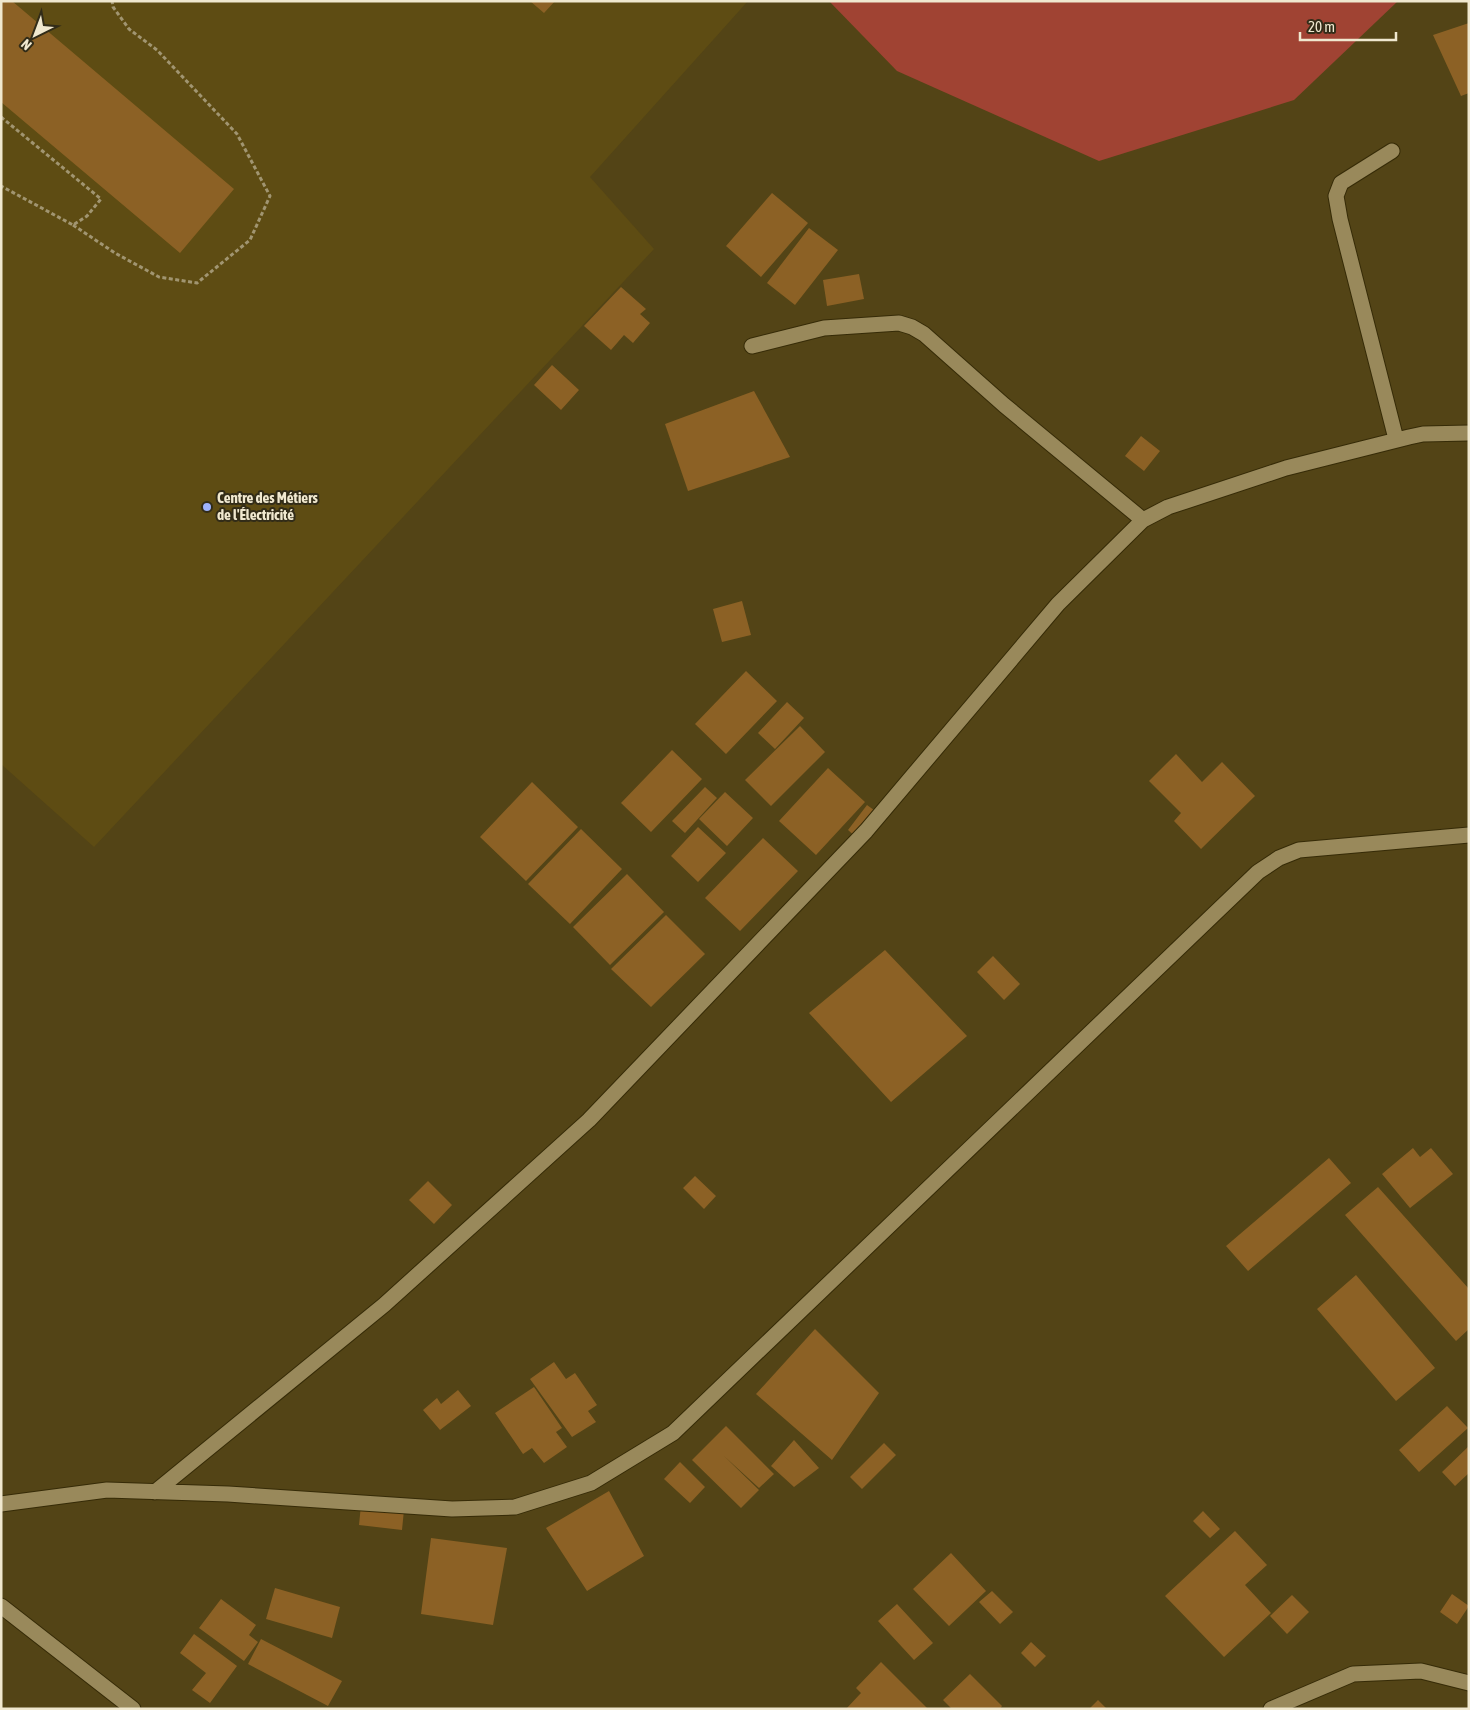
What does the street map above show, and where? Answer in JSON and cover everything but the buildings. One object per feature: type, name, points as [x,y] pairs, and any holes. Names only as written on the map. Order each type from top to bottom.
[{"type":"street","points":[[1392,151],[1341,183],[1336,196],[1340,219],[1396,439]]},
{"type":"street","points":[[752,346],[824,328],[899,323],[912,327],[924,334],[1004,405],[1144,520]]},
{"type":"street","points":[[155,1492],[384,1305],[589,1120],[866,832],[1058,604],[1144,520],[1168,507],[1286,468],[1396,439],[1423,434],[1469,433]]},
{"type":"street","points":[[1,1504],[107,1490],[228,1494],[452,1509],[515,1507],[591,1483],[673,1433],[1258,872],[1279,858],[1299,850],[1469,834]]},
{"type":"street","points":[[1,1606],[133,1709]]},
{"type":"street","points":[[1271,1709],[1353,1674],[1421,1671],[1469,1683]]},
{"type":"path","points":[[1,186],[73,225],[115,253],[159,277],[197,282],[250,240],[270,196],[237,134],[157,50],[129,30],[113,7],[112,1]]},
{"type":"path","points":[[1,117],[100,199],[87,216],[73,225]]},
{"type":"shaded area","name":"Centre des Métiers de l'Électricité","points":[[1,1],[748,1],[590,177],[654,249],[94,847],[1,764]]},
{"type":"shaded area","points":[[829,1],[1398,1],[1294,100],[1099,161],[897,71]]},
{"type":"place","name":"Centre des Métiers de l'Électricité","points":[[207,507]]}]
